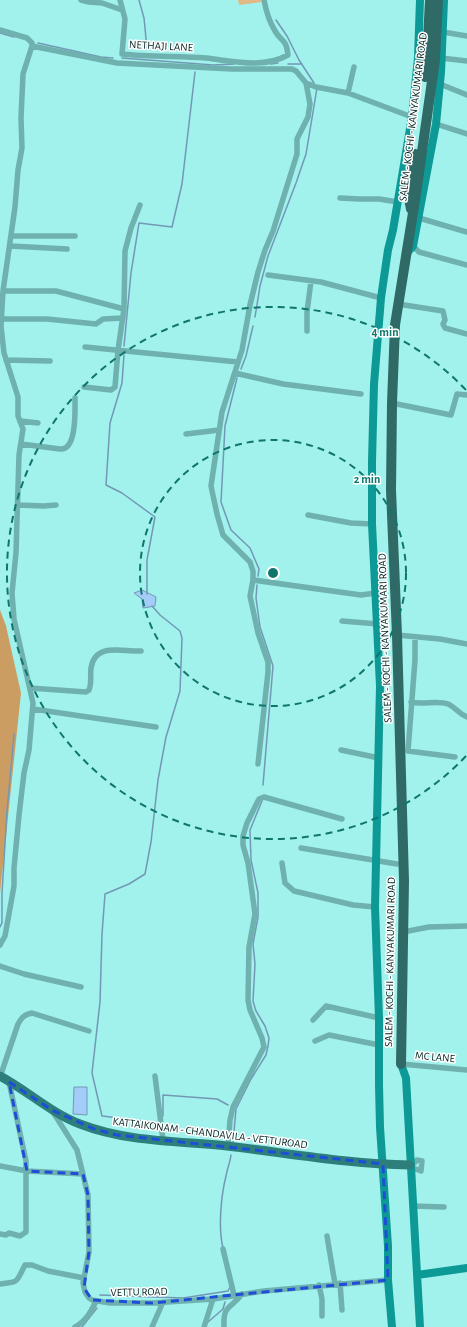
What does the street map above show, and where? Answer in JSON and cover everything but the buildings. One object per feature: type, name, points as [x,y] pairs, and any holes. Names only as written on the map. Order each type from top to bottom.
[{"type":"highway","name":"SALEM - KOCHI - KANYAKUMARI ROAD","points":[[416,215],[408,194],[422,112],[427,60],[430,0]]},
{"type":"highway","name":"SALEM - KOCHI - KANYAKUMARI ROAD","points":[[401,1064],[404,881],[391,490],[392,403],[395,325],[406,255],[416,215],[416,194],[434,60],[438,0]]},
{"type":"main road","name":"KATTAIKONAM - CHANDAVILA - VETTUROAD","points":[[3,1078],[70,1120],[94,1129],[117,1135],[228,1146],[342,1161],[411,1165]]},
{"type":"street","points":[[81,0],[102,3],[122,10]]},
{"type":"street","name":"NETHAJI LANE","points":[[120,0],[124,19],[122,54],[205,58],[240,62],[272,62],[288,55],[287,44],[276,32],[269,20],[264,0]]},
{"type":"street","points":[[392,1327],[380,1127],[376,861],[380,686],[372,524],[374,384],[381,298],[388,250],[393,230],[412,117],[418,58],[420,0]]},
{"type":"street","points":[[406,255],[413,246],[416,215],[436,124],[442,58],[444,0]]},
{"type":"street","points":[[0,30],[27,38],[32,43],[23,74],[21,118],[22,148],[18,170],[12,236],[3,291],[2,319],[4,353],[18,397],[18,416],[23,430],[18,455],[16,553],[12,593],[14,619],[33,703],[29,750],[24,773],[19,815],[14,868],[14,886],[5,936],[0,945]]},
{"type":"street","points":[[443,32],[467,36]]},
{"type":"street","points":[[32,46],[117,64],[292,69],[296,71],[306,83],[316,87],[348,93],[412,117]]},
{"type":"street","points":[[442,58],[467,61]]},
{"type":"street","points":[[348,93],[354,67]]},
{"type":"street","points":[[258,764],[268,662],[258,633],[250,596],[253,571],[250,562],[223,535],[211,486],[222,412],[242,350],[250,305],[258,272],[273,231],[297,154],[297,138],[308,117],[310,104],[306,83]]},
{"type":"street","points":[[440,84],[467,95]]},
{"type":"street","points":[[436,124],[467,134]]},
{"type":"street","points":[[340,198],[379,199],[398,202]]},
{"type":"street","points":[[84,387],[114,389],[116,384],[118,350],[124,309],[125,251],[131,228],[140,205]]},
{"type":"street","points":[[416,215],[467,232]]},
{"type":"street","points":[[12,236],[75,236]]},
{"type":"street","points":[[10,246],[67,248]]},
{"type":"street","points":[[413,246],[419,252],[467,265]]},
{"type":"street","points":[[268,275],[329,284],[381,298]]},
{"type":"street","points":[[307,331],[307,312],[311,281]]},
{"type":"street","points":[[3,291],[56,290],[124,309]]},
{"type":"street","points":[[398,304],[444,311],[445,320],[443,324],[445,328],[467,334]]},
{"type":"street","points":[[2,319],[47,319],[96,324],[103,319],[123,318]]},
{"type":"street","points":[[85,347],[238,362]]},
{"type":"street","points":[[6,360],[50,361]]},
{"type":"street","points":[[235,373],[283,384],[361,394]]},
{"type":"street","points":[[392,403],[451,415],[457,394],[467,395]]},
{"type":"street","points":[[21,444],[64,450],[67,448],[69,446],[74,427],[75,398]]},
{"type":"street","points":[[20,421],[38,423]]},
{"type":"street","points":[[186,434],[219,430]]},
{"type":"street","points":[[17,505],[56,505]]},
{"type":"street","points":[[308,515],[351,523],[372,524]]},
{"type":"street","points":[[253,580],[360,595],[376,593]]},
{"type":"street","points":[[342,621],[378,624]]},
{"type":"street","points":[[397,635],[467,644]]},
{"type":"street","points":[[416,637],[408,751],[456,757]]},
{"type":"street","points":[[30,688],[86,692],[90,687],[93,659],[97,654],[103,651],[112,650],[141,651]]},
{"type":"street","points":[[411,702],[419,704],[438,702],[448,704],[460,714],[467,716]]},
{"type":"street","points":[[33,709],[156,727]]},
{"type":"street","points":[[340,750],[379,758]]},
{"type":"street","points":[[228,1146],[232,1107],[264,1048],[262,1038],[250,1010],[248,1000],[249,947],[255,914],[243,836],[247,823],[259,799],[264,797],[342,819]]},
{"type":"street","points":[[302,848],[397,864]]},
{"type":"street","points":[[282,863],[285,883],[294,891],[353,905],[376,907]]},
{"type":"street","points":[[403,932],[429,927],[467,926]]},
{"type":"street","points":[[0,966],[24,974],[81,987]]},
{"type":"street","points":[[313,1020],[326,1006],[379,1018]]},
{"type":"street","points":[[0,1234],[6,1236],[9,1233],[20,1236],[26,1232],[26,1161],[3,1078],[18,1024],[21,1018],[26,1014],[32,1014],[89,1031]]},
{"type":"street","points":[[316,1041],[329,1035],[379,1045]]},
{"type":"street","points":[[401,1064],[406,1078],[420,1327]]},
{"type":"street","name":"MC LANE","points":[[401,1064],[467,1070]]},
{"type":"street","points":[[155,1076],[163,1140]]},
{"type":"street","name":"VETTU ROAD","points":[[52,1110],[77,1150],[88,1194],[89,1252],[84,1278],[84,1288],[88,1298],[110,1303],[163,1302],[213,1299],[242,1294],[388,1280]]},
{"type":"street","points":[[0,1166],[27,1171],[83,1174]]},
{"type":"street","points":[[413,1206],[444,1207]]},
{"type":"street","points":[[327,1236],[338,1284],[342,1310]]},
{"type":"street","points":[[224,1249],[234,1295]]},
{"type":"street","points":[[0,1284],[10,1283],[19,1279],[25,1265],[84,1278]]},
{"type":"street","points":[[417,1275],[467,1268]]},
{"type":"street","points":[[319,1286],[322,1299],[322,1316]]},
{"type":"street","points":[[224,1327],[224,1315],[226,1310],[237,1301],[242,1294]]},
{"type":"street","points":[[204,1327],[213,1299]]},
{"type":"street","points":[[75,1327],[90,1314],[96,1301]]},
{"type":"street","points":[[152,1327],[163,1302]]},
{"type":"highlighted area","points":[[9,1082],[52,1110],[94,1129],[117,1135],[383,1164],[388,1280],[152,1303],[92,1300],[84,1288],[89,1252],[88,1195],[83,1174],[27,1171]]},
{"type":"shaded area","points":[[238,0],[261,0],[261,2],[239,5]]},
{"type":"shaded area","points":[[0,610],[6,626],[21,693],[0,893]]},
{"type":"water","points":[[142,590],[156,597],[155,606],[143,608],[142,599],[134,593]]},
{"type":"water","points":[[74,1087],[87,1087],[87,1115],[73,1114]]},
{"type":"waterway","points":[[139,0],[144,18],[147,49]]},
{"type":"waterway","points":[[276,20],[314,83]]},
{"type":"waterway","points":[[0,33],[14,37]]},
{"type":"waterway","points":[[38,43],[101,57],[113,58]]},
{"type":"waterway","points":[[122,58],[213,65],[234,64]]},
{"type":"waterway","points":[[271,64],[278,63]]},
{"type":"waterway","points":[[288,64],[302,64]]},
{"type":"waterway","points":[[124,346],[131,273],[139,223],[172,227],[182,184],[195,72]]},
{"type":"waterway","points":[[255,317],[260,286],[268,256],[306,154],[317,88]]},
{"type":"waterway","points":[[241,369],[246,356],[253,326]]},
{"type":"waterway","points":[[124,355],[122,383],[110,423],[106,485],[122,493],[155,517],[147,560],[147,594]]},
{"type":"waterway","points":[[237,378],[225,426],[221,502],[231,530],[250,548],[259,569],[258,576]]},
{"type":"waterway","points":[[257,585],[256,598],[260,627],[273,666],[263,785]]},
{"type":"waterway","points":[[152,606],[160,615],[180,631],[182,638],[180,691],[166,737],[158,780],[151,842],[145,874],[129,884],[105,894],[100,1002],[92,1073],[102,1116],[160,1123]]},
{"type":"waterway","points":[[0,927],[2,923],[2,893],[7,811],[14,734]]},
{"type":"waterway","points":[[233,1143],[236,1109],[251,1079],[266,1055],[269,1038],[265,1026],[256,1011],[253,1001],[255,964],[253,944],[258,917],[258,893],[251,860],[250,830],[262,801]]},
{"type":"waterway","points":[[163,1116],[163,1095],[217,1099],[228,1105]]},
{"type":"waterway","points":[[223,1248],[220,1222],[224,1184],[231,1155]]},
{"type":"waterway","points":[[100,1295],[183,1298],[228,1291],[230,1287]]},
{"type":"waterway","points":[[208,1322],[223,1309],[225,1302]]},
{"type":"waterway","points":[[82,1327],[97,1308]]}]
